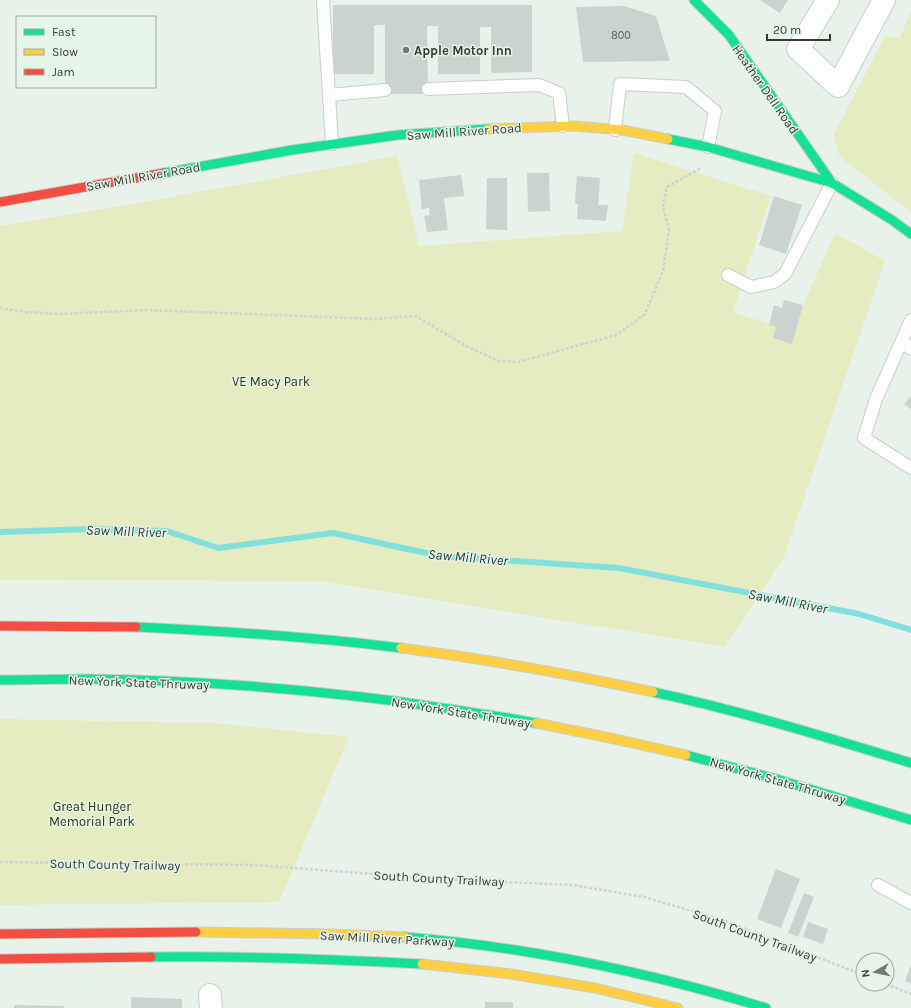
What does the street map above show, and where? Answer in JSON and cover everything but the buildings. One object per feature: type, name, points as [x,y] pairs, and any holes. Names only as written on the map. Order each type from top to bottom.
[{"type":"main road","name":"Heather Dell Road","points":[[694,0],[729,35],[832,183]]},
{"type":"main road","name":"Saw Mill River Road","points":[[0,202],[332,144],[406,135],[511,127],[563,126],[615,130],[667,138],[727,152],[832,183],[892,220],[911,234]]},
{"type":"main road","points":[[0,626],[116,626],[207,629],[358,642],[443,653],[585,677],[660,693],[736,711],[911,763]]},
{"type":"main road","name":"New York State Thruway","points":[[0,680],[110,680],[248,687],[324,693],[476,713],[627,741],[703,759],[778,779],[911,820]]},
{"type":"main road","name":"Saw Mill River Parkway","points":[[0,934],[134,932],[295,933],[371,935],[445,940],[521,950],[595,963],[668,980],[766,1008]]},
{"type":"main road","name":"Saw Mill River Parkway","points":[[0,959],[220,957],[372,960],[446,966],[522,976],[596,988],[678,1008]]},
{"type":"street","points":[[828,0],[798,49],[838,86],[884,0]]},
{"type":"lane","points":[[323,1],[332,144]]},
{"type":"lane","points":[[428,89],[539,84],[559,93],[563,126]]},
{"type":"lane","points":[[615,130],[620,84],[686,87],[715,111],[708,147]]},
{"type":"lane","points":[[329,95],[385,90]]},
{"type":"lane","points":[[728,276],[751,287],[774,282],[785,274],[832,183]]},
{"type":"lane","points":[[911,320],[906,345],[876,399],[864,438],[911,468]]},
{"type":"lane","points":[[878,886],[911,902]]},
{"type":"path","points":[[0,308],[25,312],[59,314],[147,310],[375,319],[416,316],[466,346],[492,358],[499,361],[518,362],[616,335],[645,314],[664,271],[669,230],[663,206],[667,187],[727,152]]},
{"type":"path","name":"South County Trailway","points":[[0,862],[254,865],[454,880],[573,885],[644,897],[723,920],[855,972]]},
{"type":"path","points":[[895,988],[911,994]]},
{"type":"green space","points":[[911,11],[911,212],[840,157],[833,136],[885,36],[900,38]]},
{"type":"green space","name":"VE Macy Park","points":[[634,153],[771,196],[733,312],[792,331],[835,233],[885,261],[784,557],[725,647],[318,581],[0,580],[0,226],[110,208],[397,156],[419,246],[622,231]]},
{"type":"green space","name":"Great Hunger Memorial Park","points":[[0,719],[215,723],[349,737],[279,902],[0,905]]},
{"type":"waterway","name":"Saw Mill River","points":[[0,532],[89,529],[167,531],[218,548],[333,533],[440,556],[619,568],[859,614],[911,630]]},
{"type":"traffic: fast","points":[[694,0],[729,35],[832,183]]},
{"type":"traffic: fast","points":[[164,173],[292,150],[398,135],[488,129]]},
{"type":"traffic: fast","points":[[668,139],[708,147],[832,183],[892,220],[911,234]]},
{"type":"traffic: fast","points":[[136,627],[269,635],[401,648]]},
{"type":"traffic: fast","points":[[0,680],[88,679],[165,681],[318,692],[395,701],[536,723]]},
{"type":"traffic: fast","points":[[653,692],[751,716],[911,763]]},
{"type":"traffic: fast","points":[[686,755],[780,780],[911,820]]},
{"type":"traffic: fast","points":[[405,937],[451,941],[542,954],[632,972],[766,1008]]},
{"type":"traffic: fast","points":[[151,957],[286,958],[422,964]]},
{"type":"traffic: slow","points":[[488,129],[574,126],[622,130],[668,139]]},
{"type":"traffic: slow","points":[[401,648],[527,667],[653,692]]},
{"type":"traffic: slow","points":[[536,723],[686,755]]},
{"type":"traffic: slow","points":[[196,932],[333,934],[405,937]]},
{"type":"traffic: slow","points":[[422,964],[511,974],[595,988],[678,1008]]},
{"type":"traffic: jam","points":[[0,202],[164,173]]},
{"type":"traffic: jam","points":[[0,626],[136,627]]},
{"type":"traffic: jam","points":[[0,934],[196,932]]},
{"type":"traffic: jam","points":[[0,959],[151,957]]},
{"type":"place","name":"Apple Motor Inn","points":[[406,50]]}]
